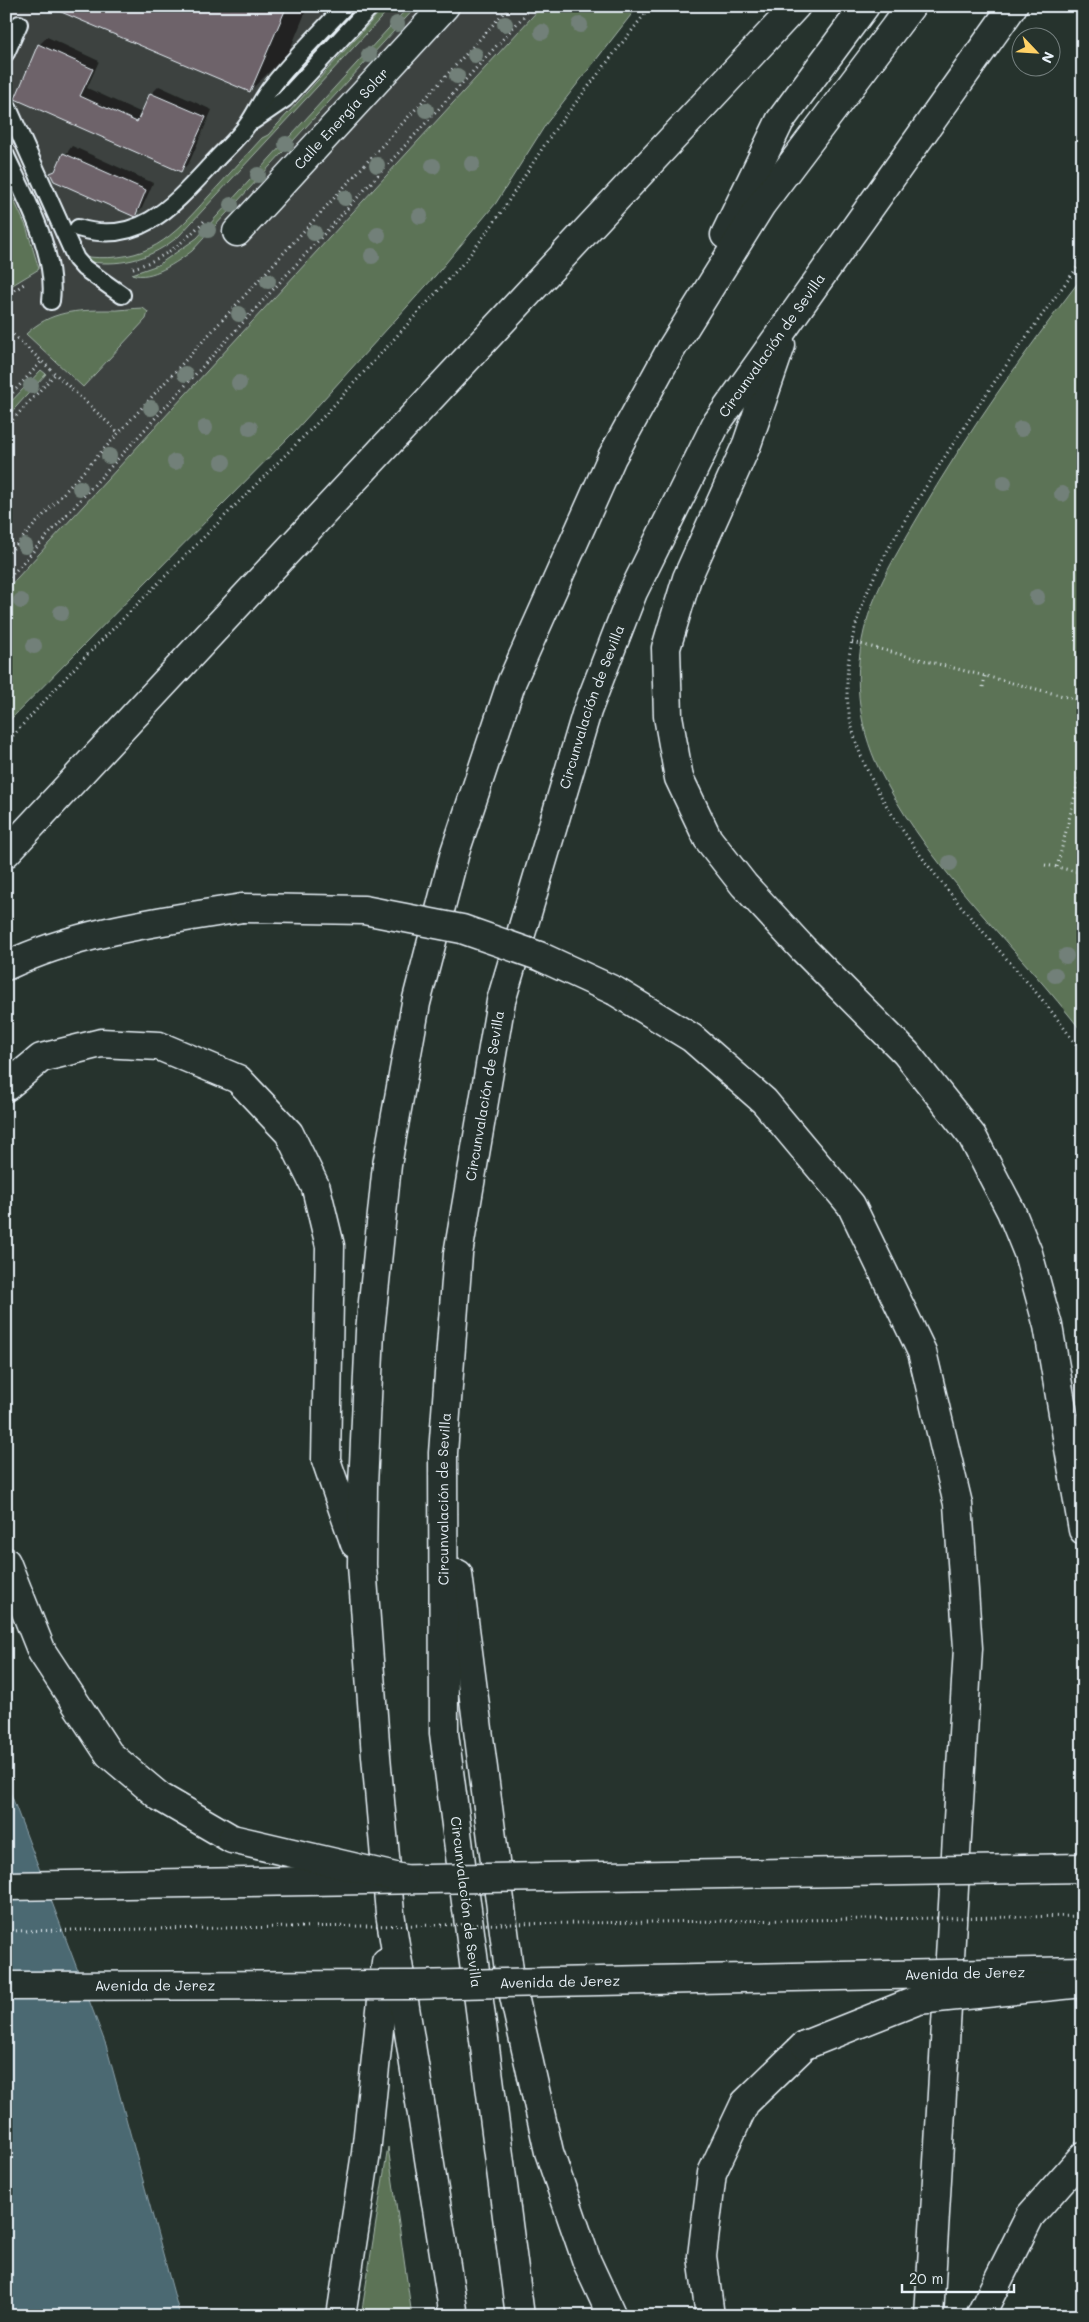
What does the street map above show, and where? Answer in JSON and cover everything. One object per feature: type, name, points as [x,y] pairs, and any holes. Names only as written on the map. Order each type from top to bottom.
[{"type":"main road","name":"Calle Energía Solar","points":[[237,232],[444,6]]},
{"type":"main road","points":[[6,853],[796,6]]},
{"type":"main road","points":[[670,352],[780,121],[865,6]]},
{"type":"main road","points":[[454,2316],[390,1913],[362,1565],[363,1486],[370,1331],[388,1165],[416,1003],[455,852],[512,681],[612,457],[670,352],[762,205],[911,6]]},
{"type":"main road","name":"Circunvalación de Sevilla","points":[[520,2316],[444,1733],[443,1453],[458,1254],[501,1001],[587,711],[632,592],[716,424],[1013,6]]},
{"type":"main road","points":[[792,316],[748,444],[686,578],[666,648],[668,716],[679,778],[708,839],[744,885],[803,949],[906,1053],[972,1136],[1011,1211],[1028,1253],[1048,1326],[1083,1530]]},
{"type":"main road","points":[[6,966],[37,952],[142,924],[242,908],[364,910],[462,929],[539,956],[615,991],[692,1038],[764,1101],[851,1205],[922,1352],[958,1504],[968,1648],[929,2316]]},
{"type":"main road","points":[[6,1087],[41,1058],[101,1043],[159,1046],[238,1079],[288,1133],[316,1188],[330,1246],[326,1460],[362,1565]]},
{"type":"main road","points":[[443,1453],[510,1978],[549,2152],[587,2262],[612,2316]]},
{"type":"main road","points":[[6,1562],[42,1652],[109,1754],[160,1797],[232,1838],[404,1879]]},
{"type":"main road","points":[[6,1886],[1083,1868]]},
{"type":"main road","points":[[341,2316],[366,2153],[390,1913]]},
{"type":"main road","name":"Avenida de Jerez","points":[[6,1986],[422,1985],[1083,1970]]},
{"type":"main road","points":[[710,2316],[702,2256],[712,2173],[745,2103],[805,2046],[918,2000],[1083,1984]]},
{"type":"main road","points":[[980,2316],[1030,2216],[1083,2156]]},
{"type":"lane","points":[[78,228],[96,234],[120,233],[143,226],[164,212],[247,125],[272,86],[345,6]]},
{"type":"lane","points":[[247,125],[285,99],[371,6]]},
{"type":"lane","points":[[6,52],[19,24]]},
{"type":"lane","points":[[6,103],[76,259],[84,268],[122,295]]},
{"type":"lane","points":[[6,156],[34,217],[52,272],[52,301]]},
{"type":"path","points":[[6,556],[510,6]]},
{"type":"path","points":[[6,581],[532,6]]},
{"type":"path","points":[[6,743],[86,655],[324,416],[466,260],[496,220],[553,132],[651,6]]},
{"type":"path","points":[[1083,260],[982,398],[899,530],[873,577],[860,609],[852,642],[847,685],[849,708],[856,742],[869,775],[906,836],[945,888],[1050,1009],[1083,1056]]},
{"type":"path","points":[[6,328],[120,433]]},
{"type":"path","points":[[6,400],[42,360]]},
{"type":"path","points":[[6,427],[56,373]]},
{"type":"path","points":[[852,642],[1083,701]]},
{"type":"path","points":[[983,687],[985,676]]},
{"type":"path","points":[[1057,867],[1083,764]]},
{"type":"path","points":[[1045,864],[1083,873]]},
{"type":"path","points":[[6,1931],[1083,1916]]},
{"type":"shaded area","points":[[6,6],[638,6],[546,124],[496,203],[435,276],[294,432],[6,724]]},
{"type":"green space","points":[[385,6],[392,6],[179,236],[159,250],[138,259],[115,263],[90,262],[88,257],[109,258],[127,256],[143,251],[157,245],[170,236],[195,212],[262,138],[268,135]]},
{"type":"green space","points":[[409,6],[417,6],[192,251],[155,273],[147,275],[132,274],[158,265],[197,238]]},
{"type":"green space","points":[[542,6],[638,6],[546,124],[496,203],[435,276],[294,432],[6,724],[6,590]]},
{"type":"green space","points":[[6,183],[26,226],[39,269],[6,289]]},
{"type":"green space","points":[[1083,276],[1083,1033],[952,879],[904,814],[875,761],[864,725],[858,688],[860,650],[868,616],[894,558],[976,424],[1039,334]]},
{"type":"green space","points":[[143,308],[148,312],[146,319],[83,387],[26,334],[44,321],[64,313]]},
{"type":"green space","points":[[41,370],[46,374],[6,418],[6,407]]},
{"type":"green space","points":[[388,2147],[412,2316],[361,2316]]},
{"type":"water","points":[[6,1781],[106,2045],[180,2316],[6,2316]]},
{"type":"building","points":[[47,6],[287,6],[250,92]]},
{"type":"building","points":[[38,44],[93,69],[80,96],[137,122],[150,93],[206,117],[181,172],[15,99]]},
{"type":"building","points":[[63,153],[146,190],[135,217],[54,181],[50,173],[55,171]]}]
